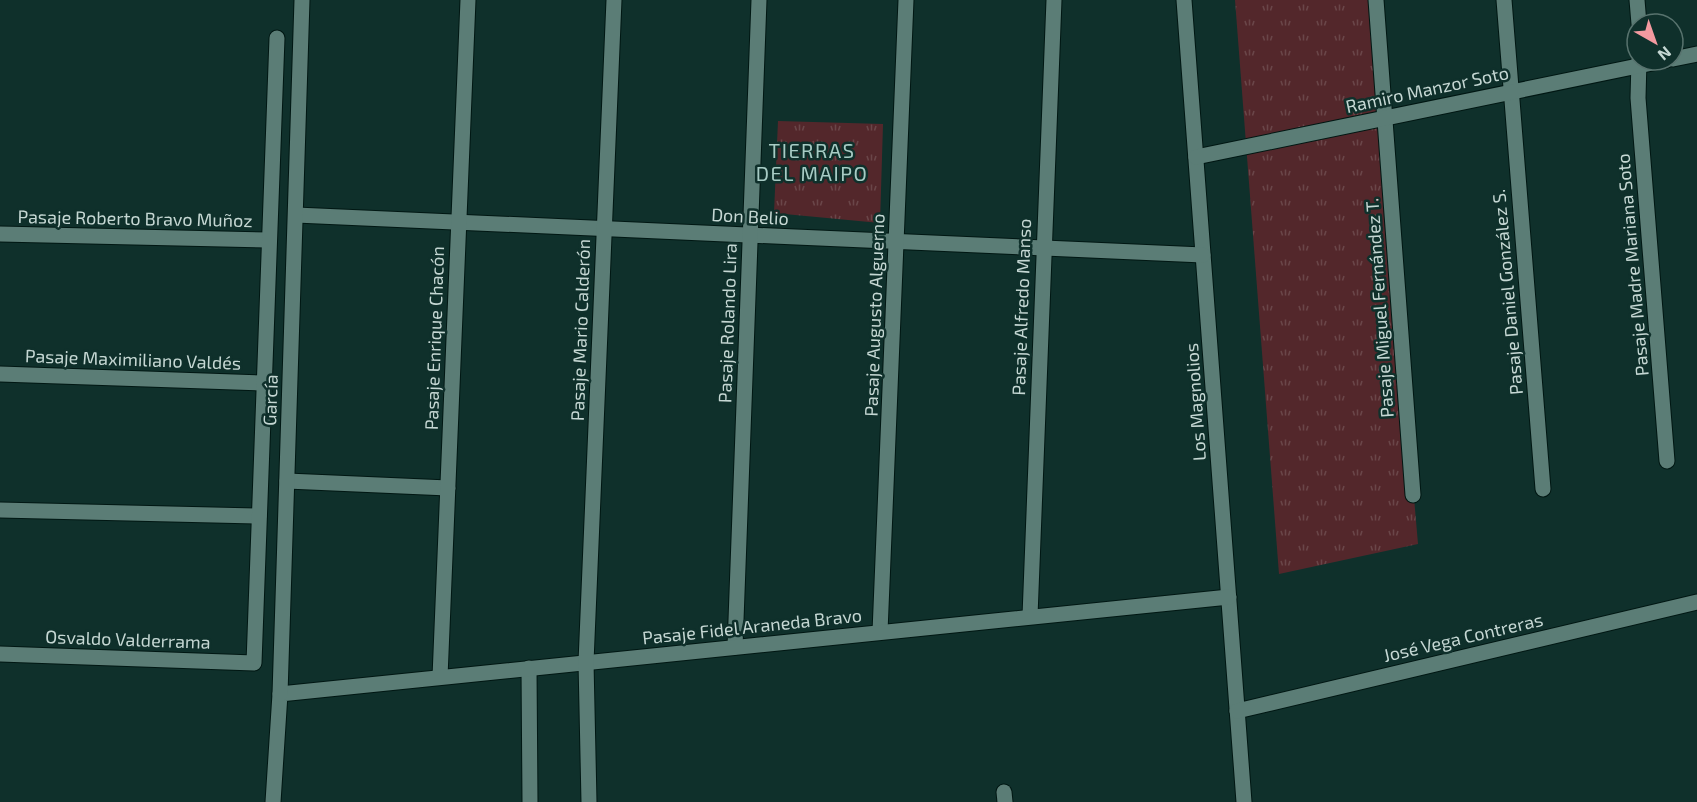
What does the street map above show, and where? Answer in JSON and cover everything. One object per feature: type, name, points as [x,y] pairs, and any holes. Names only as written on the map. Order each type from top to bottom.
[{"type":"street","name":"García","points":[[273,802],[287,481],[302,0]]},
{"type":"street","name":"Pasaje Enrique Chacón","points":[[440,677],[468,0]]},
{"type":"street","name":"Pasaje Mario Calderón","points":[[589,802],[586,662],[614,0]]},
{"type":"street","name":"Pasaje Rolando Lira","points":[[735,647],[759,0]]},
{"type":"street","name":"Pasaje Augusto Alguerno","points":[[880,632],[906,0]]},
{"type":"street","name":"Pasaje Alfredo Manso","points":[[1030,616],[1054,0]]},
{"type":"street","name":"Los Magnolios","points":[[1184,0],[1244,802]]},
{"type":"street","name":"Pasaje Miguel Fernández T.","points":[[1376,0],[1413,495]]},
{"type":"street","name":"Pasaje Daniel González S.","points":[[1504,0],[1543,489]]},
{"type":"street","name":"García","points":[[254,663],[277,38]]},
{"type":"street","name":"Ramiro Manzor Soto","points":[[1196,157],[1625,66]]},
{"type":"street","name":"Pasaje Madre Mariana Soto","points":[[1639,72],[1638,98],[1667,460]]},
{"type":"street","name":"Don Belio","points":[[296,215],[1203,255]]},
{"type":"street","name":"Pasaje Roberto Bravo Muñoz","points":[[0,234],[269,240]]},
{"type":"street","name":"Pasaje Maximiliano Valdés","points":[[0,374],[264,382]]},
{"type":"street","points":[[287,481],[448,488]]},
{"type":"street","points":[[0,510],[259,516]]},
{"type":"street","name":"Pasaje Fidel Araneda Bravo","points":[[279,694],[1229,597]]},
{"type":"street","name":"José Vega Contreras","points":[[1237,711],[1697,602]]},
{"type":"street","name":"Osvaldo Valderrama","points":[[0,654],[254,663]]},
{"type":"street","points":[[529,668],[530,802]]},
{"type":"green space","points":[[1235,0],[1371,0],[1418,544],[1279,574]]},
{"type":"green space","points":[[778,121],[883,124],[880,223],[774,213]]},
{"type":"district","name":"TIERRAS DEL MAIPO","points":[[812,162]]}]
